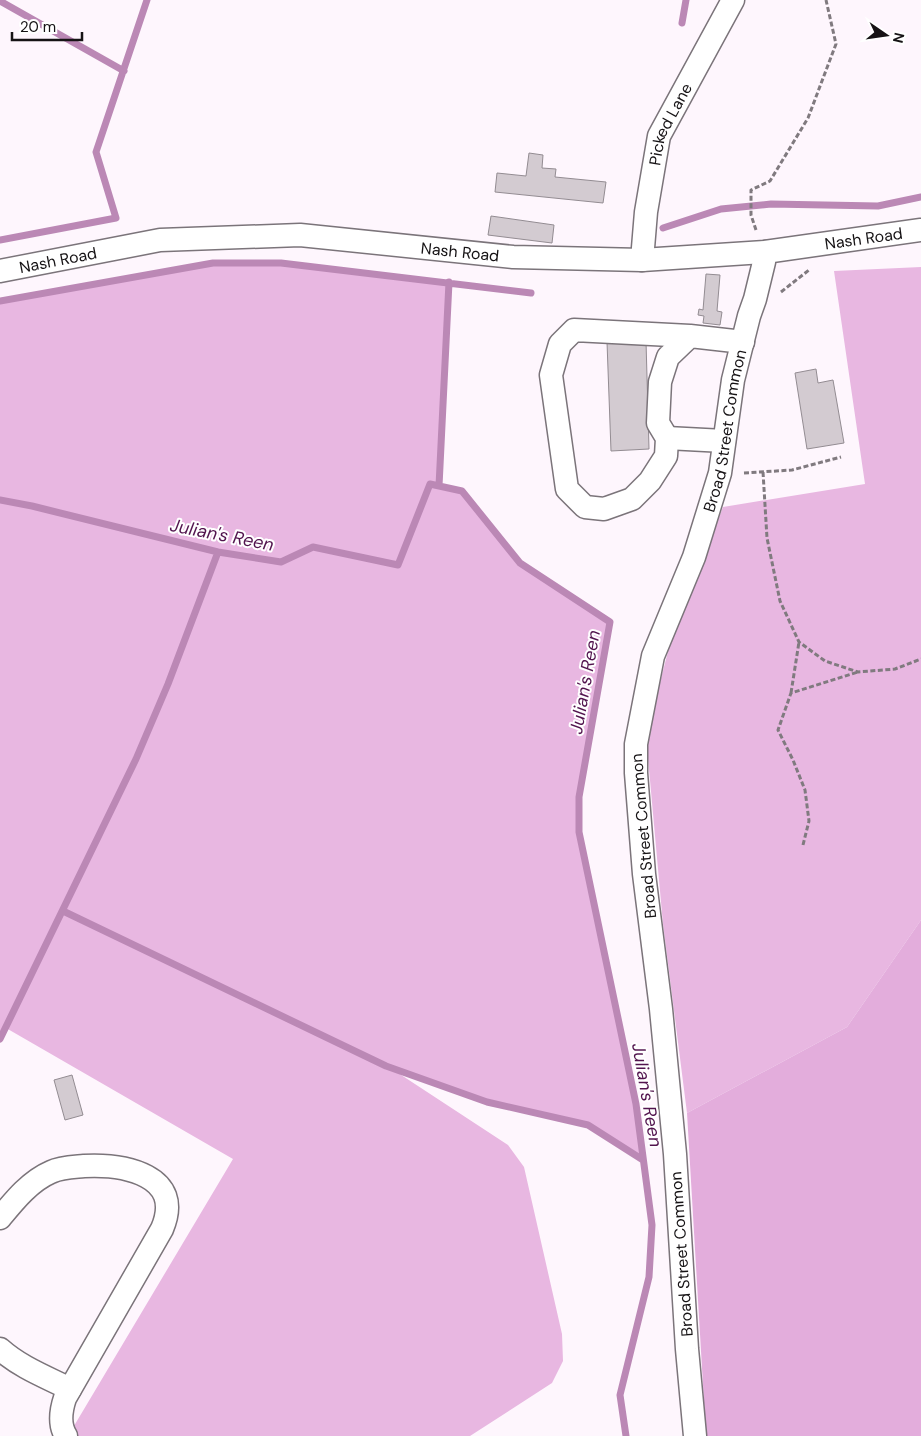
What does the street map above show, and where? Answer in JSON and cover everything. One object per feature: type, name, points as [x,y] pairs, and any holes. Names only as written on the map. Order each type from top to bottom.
[{"type":"street","name":"Picked Lane","points":[[642,260],[646,212],[659,136],[733,0]]},
{"type":"street","name":"Nash Road","points":[[0,271],[160,240],[300,235],[513,257],[642,260],[764,252],[921,230]]},
{"type":"street","name":"Broad Street Common","points":[[695,1436],[687,1349],[675,1154],[661,1008],[644,874],[636,773],[636,744],[654,656],[694,557],[720,473],[733,380],[764,262],[764,252]]},
{"type":"street","points":[[690,336],[668,357],[660,382],[658,422],[667,438],[666,456],[650,481],[632,499],[604,509],[585,507],[567,489],[551,375],[560,344],[574,330],[690,336],[743,342]]},
{"type":"street","points":[[667,438],[724,441]]},
{"type":"street","points":[[0,1218],[13,1202],[38,1180],[51,1172],[68,1167],[98,1165],[142,1173],[152,1180],[166,1197],[168,1206],[167,1218],[162,1229],[70,1389],[62,1408],[62,1423],[66,1436]]},
{"type":"street","points":[[0,1349],[9,1358],[21,1365],[70,1389]]},
{"type":"path","points":[[751,214],[752,190],[770,181],[808,118],[836,44],[826,0]]},
{"type":"path","points":[[735,473],[792,470],[841,457]]},
{"type":"path","points":[[763,472],[767,538],[780,601],[798,642],[825,661],[858,672]]},
{"type":"path","points":[[798,642],[791,693],[778,730],[805,790],[809,820],[803,846]]},
{"type":"path","points":[[791,693],[858,672],[895,670],[921,659]]},
{"type":"shaded area","points":[[213,263],[281,263],[449,282],[439,485],[462,491],[520,563],[610,622],[579,797],[579,832],[636,1104],[643,1160],[588,1125],[487,1102],[389,1067],[508,1145],[524,1167],[562,1334],[563,1361],[552,1383],[470,1436],[68,1436],[233,1159],[6,1028],[0,1039],[0,301]]},
{"type":"shaded area","points":[[921,267],[921,920],[847,1027],[687,1113],[663,924],[646,736],[671,640],[723,507],[865,484],[834,271]]},
{"type":"shaded area","points":[[921,920],[921,1436],[706,1436],[687,1113],[847,1027]]},
{"type":"building","points":[[529,153],[543,155],[542,168],[556,169],[555,177],[606,182],[603,203],[495,192],[497,173],[526,176]]},
{"type":"building","points":[[491,216],[554,225],[552,243],[488,235]]},
{"type":"building","points":[[706,274],[720,275],[717,311],[722,312],[720,325],[703,323],[704,316],[698,315],[699,309],[703,310]]},
{"type":"building","points":[[646,341],[649,449],[611,451],[607,342]]},
{"type":"building","points":[[816,369],[818,383],[833,380],[844,443],[807,449],[795,373]]},
{"type":"building","points":[[72,1075],[83,1115],[65,1120],[54,1080]]},
{"type":"waterway","points":[[0,240],[116,218],[96,152],[147,0]]},
{"type":"waterway","points":[[682,23],[686,0]]},
{"type":"waterway","points":[[0,1],[124,71]]},
{"type":"waterway","points":[[663,228],[721,209],[771,204],[878,206],[921,197]]},
{"type":"waterway","points":[[0,301],[213,263],[281,263],[531,293]]},
{"type":"waterway","points":[[439,486],[449,282]]},
{"type":"waterway","name":"Julian's Reen","points":[[0,500],[32,506],[218,552],[281,562],[313,547],[398,565],[430,484],[462,491],[520,563],[610,622],[579,797],[579,832],[636,1104],[652,1225],[649,1277],[620,1395],[626,1436]]},
{"type":"waterway","points":[[0,1039],[136,759],[168,684],[218,552]]},
{"type":"waterway","points":[[63,911],[386,1066],[487,1102],[588,1125],[643,1160]]}]
